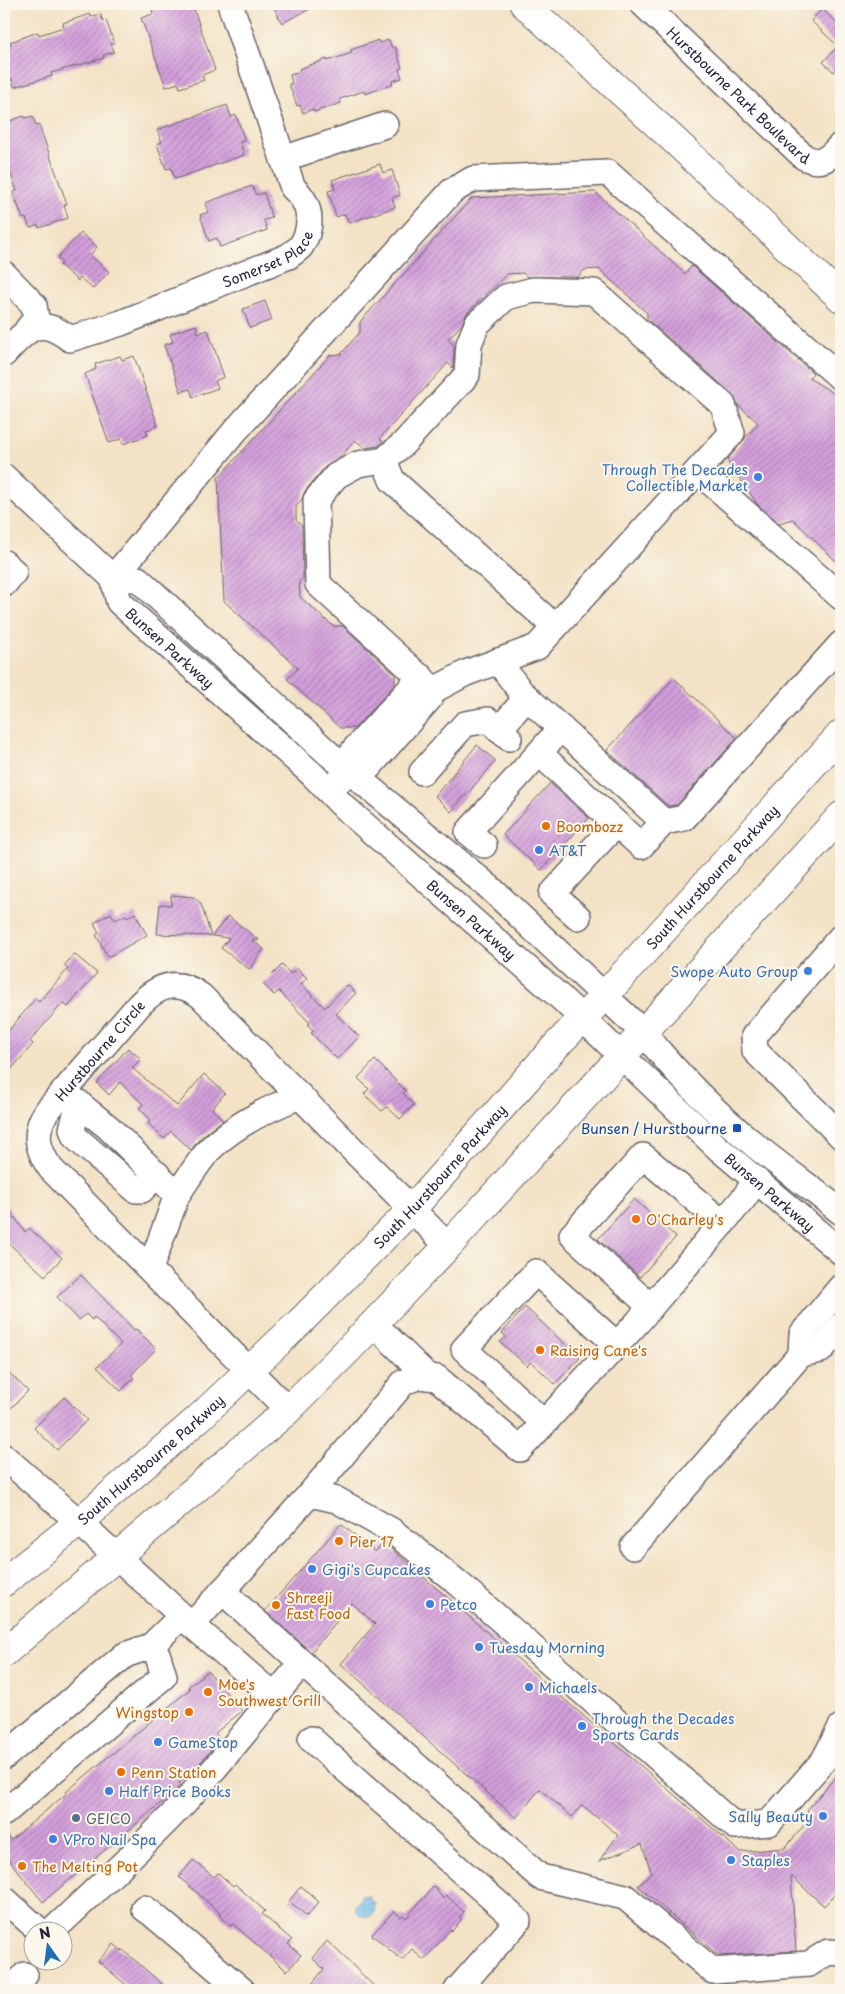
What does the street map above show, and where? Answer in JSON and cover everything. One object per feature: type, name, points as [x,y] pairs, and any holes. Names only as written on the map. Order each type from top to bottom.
[{"type":"main road","points":[[524,4],[674,140],[841,298]]},
{"type":"main road","name":"South Hurstbourne Parkway","points":[[4,1582],[79,1522],[199,1418],[412,1209],[554,1048],[604,996],[841,734]]},
{"type":"main road","points":[[4,1653],[288,1410],[448,1246],[841,816]]},
{"type":"street","name":"Somerset Place","points":[[27,330],[47,326],[58,330],[70,339],[121,323],[289,256],[300,246],[310,224],[308,209],[304,200],[293,188],[230,4]]},
{"type":"street","name":"Hurstbourne Park Boulevard","points":[[643,4],[804,156],[813,161],[824,160],[830,157],[841,145]]},
{"type":"street","points":[[283,159],[384,125]]},
{"type":"street","points":[[4,477],[113,578],[241,424],[452,191],[473,179],[608,173],[841,378]]},
{"type":"street","points":[[4,274],[34,305],[36,318],[4,354]]},
{"type":"street","points":[[329,792],[348,771],[369,767],[430,698],[428,684],[318,584],[316,500],[336,476],[358,464],[384,460],[403,444],[467,375],[469,344],[477,324],[506,296],[534,290],[594,292],[723,405],[732,433],[537,647],[466,673],[428,684]]},
{"type":"street","points":[[384,460],[392,480],[555,627]]},
{"type":"street","points":[[698,471],[841,597]]},
{"type":"street","points":[[4,563],[14,572],[4,584]]},
{"type":"street","name":"Bunsen Parkway","points":[[841,1212],[756,1146],[704,1098],[658,1051],[644,1033],[489,887],[348,771],[138,579],[113,578],[119,602],[305,767],[329,792],[582,1018],[718,1148],[841,1252]]},
{"type":"street","points":[[539,753],[642,846],[664,822],[684,818],[841,644]]},
{"type":"street","points":[[498,661],[527,697],[664,822]]},
{"type":"street","points":[[422,772],[465,724],[488,720],[504,734],[527,697]]},
{"type":"street","points":[[484,845],[468,832],[560,728]]},
{"type":"street","points":[[578,918],[552,894],[616,824]]},
{"type":"street","points":[[841,936],[754,1036],[755,1051],[841,1136]]},
{"type":"street","name":"Hurstbourne Circle","points":[[288,1410],[51,1169],[43,1158],[38,1145],[38,1130],[42,1118],[72,1098],[150,993],[164,987],[176,986],[193,990],[201,996],[448,1246]]},
{"type":"street","points":[[150,1268],[177,1195],[212,1148],[269,1108],[300,1096]]},
{"type":"street","points":[[72,1098],[108,1126],[177,1195]]},
{"type":"street","points":[[651,1307],[572,1235],[643,1156],[723,1223]]},
{"type":"street","points":[[4,1757],[125,1655],[151,1646],[222,1591],[310,1494],[404,1382],[420,1376],[437,1378],[520,1449],[651,1307],[744,1198],[756,1180]]},
{"type":"street","points":[[544,1423],[464,1348],[536,1272],[617,1345]]},
{"type":"street","points":[[801,1354],[802,1334],[841,1288]]},
{"type":"street","points":[[373,1324],[428,1377]]},
{"type":"street","points":[[633,1547],[801,1354],[821,1350],[841,1326]]},
{"type":"street","points":[[4,1457],[274,1696]]},
{"type":"street","points":[[310,1494],[337,1500],[392,1532],[408,1544],[487,1608],[735,1826],[769,1823],[824,1760],[841,1727]]},
{"type":"street","points":[[222,1591],[540,1877],[624,1897],[713,1971],[809,1964],[828,1952],[841,1952]]},
{"type":"street","points":[[4,1813],[164,1676],[158,1656],[151,1646]]},
{"type":"street","points":[[62,1922],[119,1869],[180,1806],[253,1724],[302,1663]]},
{"type":"street","points":[[311,1739],[518,1921],[457,1990]]},
{"type":"street","points":[[4,1899],[30,1922]]},
{"type":"street","points":[[144,1908],[242,1990]]},
{"type":"water","points":[[361,1895],[370,1896],[369,1899],[375,1903],[374,1912],[368,1917],[361,1916],[356,1911],[356,1904],[361,1899]]},
{"type":"building","points":[[167,4],[192,4],[215,70],[202,75],[204,80],[180,88],[178,83],[166,87],[141,18],[153,14],[152,9]]},
{"type":"building","points":[[272,4],[320,4],[282,23]]},
{"type":"building","points":[[822,9],[841,27],[841,63],[834,72],[823,62],[838,46],[811,21]]},
{"type":"building","points":[[90,14],[91,17],[100,14],[103,21],[106,20],[114,43],[111,44],[114,52],[103,55],[104,58],[51,73],[52,76],[14,87],[12,79],[9,80],[4,65],[4,48],[11,45],[10,42],[38,32],[39,35],[64,27],[63,23]]},
{"type":"building","points":[[378,40],[379,43],[389,40],[392,48],[395,46],[402,68],[399,69],[402,78],[392,81],[393,84],[365,94],[364,91],[340,99],[341,103],[314,112],[313,109],[303,113],[300,105],[297,106],[289,84],[292,83],[290,75],[300,72],[299,69],[327,59],[327,61],[352,53],[351,50]]},
{"type":"building","points":[[227,105],[231,117],[236,115],[245,141],[240,142],[244,155],[175,179],[171,168],[166,169],[157,144],[162,142],[157,130]]},
{"type":"building","points":[[24,116],[25,118],[33,116],[36,126],[39,125],[67,204],[64,205],[68,218],[39,228],[38,225],[30,228],[26,218],[23,219],[13,192],[17,191],[8,166],[4,167],[4,123]]},
{"type":"building","points":[[380,164],[383,173],[392,170],[400,195],[392,198],[395,207],[349,223],[345,214],[336,217],[328,191],[335,189],[332,180]]},
{"type":"building","points":[[252,186],[256,195],[264,193],[272,218],[264,220],[267,230],[220,247],[217,238],[209,241],[200,215],[208,212],[205,203]]},
{"type":"building","points":[[595,192],[685,274],[692,266],[813,373],[809,378],[841,398],[841,566],[793,519],[779,523],[758,505],[727,460],[758,423],[738,405],[732,394],[647,319],[647,313],[599,269],[584,270],[578,277],[527,277],[523,273],[507,274],[467,313],[462,324],[448,339],[454,346],[453,368],[448,363],[380,438],[383,442],[378,446],[365,448],[355,440],[340,458],[325,467],[305,491],[302,499],[296,506],[296,520],[302,526],[303,578],[299,582],[300,597],[333,626],[343,626],[395,674],[395,684],[355,728],[340,728],[287,679],[298,668],[224,601],[218,478],[330,355],[341,354],[360,332],[360,322],[472,198]]},
{"type":"building","points":[[81,233],[97,247],[90,255],[109,272],[93,289],[80,278],[78,281],[60,265],[62,263],[57,258]]},
{"type":"building","points":[[265,301],[272,320],[250,328],[243,309]]},
{"type":"building","points":[[196,325],[198,333],[208,330],[224,377],[215,381],[218,388],[193,397],[190,389],[181,392],[164,345],[173,342],[170,334]]},
{"type":"building","points":[[120,356],[122,360],[134,356],[158,426],[146,430],[148,435],[123,444],[121,439],[109,443],[85,374],[96,369],[95,364]]},
{"type":"building","points":[[674,678],[737,738],[677,805],[668,806],[607,750]]},
{"type":"building","points":[[477,745],[496,761],[451,812],[435,796]]},
{"type":"building","name":"Boombozz","points":[[550,783],[589,818],[541,870],[503,835]]},
{"type":"building","points":[[171,895],[194,897],[201,904],[211,936],[157,934],[160,904],[171,905]]},
{"type":"building","points":[[111,913],[115,920],[135,913],[147,935],[108,957],[96,935],[99,933],[94,923]]},
{"type":"building","points":[[228,916],[259,940],[252,940],[264,949],[249,969],[221,948],[229,938],[212,936]]},
{"type":"building","points":[[74,954],[97,973],[68,1007],[63,1003],[30,1041],[33,1044],[4,1078],[4,1036],[35,999],[39,1002],[68,969],[64,966]]},
{"type":"building","points":[[282,965],[291,974],[297,968],[307,978],[301,984],[325,1008],[347,985],[356,993],[336,1014],[359,1037],[337,1059],[311,1033],[314,1031],[308,1025],[310,1023],[279,991],[274,995],[263,984]]},
{"type":"building","points":[[128,1048],[141,1059],[132,1068],[177,1106],[204,1074],[225,1093],[212,1109],[223,1120],[201,1137],[191,1150],[171,1131],[164,1139],[148,1123],[151,1120],[139,1108],[143,1104],[120,1082],[109,1095],[97,1083]]},
{"type":"building","points":[[375,1060],[406,1091],[403,1093],[414,1105],[400,1119],[387,1107],[382,1111],[364,1094],[369,1089],[358,1078]]},
{"type":"building","name":"O'Charley's","points":[[634,1199],[676,1237],[640,1277],[598,1239]]},
{"type":"building","points":[[4,1202],[25,1232],[29,1228],[62,1258],[45,1276],[4,1239]]},
{"type":"building","points":[[81,1275],[134,1330],[136,1329],[156,1349],[131,1375],[134,1378],[121,1391],[97,1367],[121,1344],[94,1317],[92,1320],[86,1314],[79,1320],[57,1297]]},
{"type":"building","name":"Raising Cane's","points":[[525,1307],[580,1358],[555,1384],[531,1362],[527,1366],[500,1342],[506,1337],[502,1333]]},
{"type":"building","points":[[4,1368],[28,1391],[4,1415]]},
{"type":"building","points":[[64,1397],[87,1420],[57,1450],[34,1428]]},
{"type":"building","points":[[341,1524],[375,1552],[384,1543],[740,1852],[785,1848],[812,1816],[807,1810],[841,1771],[841,1887],[824,1906],[791,1876],[796,1951],[719,1956],[638,1886],[651,1872],[642,1844],[599,1861],[618,1835],[582,1805],[572,1817],[540,1789],[516,1818],[341,1664],[375,1624],[352,1603],[311,1652],[265,1611]]},
{"type":"building","points":[[208,1671],[242,1711],[215,1733],[220,1740],[192,1772],[179,1783],[180,1785],[174,1792],[43,1902],[4,1854],[4,1829],[11,1840],[190,1689],[188,1687]]},
{"type":"building","points":[[193,1860],[214,1877],[218,1873],[233,1886],[235,1884],[265,1911],[262,1914],[292,1940],[288,1944],[301,1955],[287,1971],[233,1924],[231,1926],[219,1915],[221,1914],[179,1877]]},
{"type":"building","points":[[301,1886],[319,1902],[307,1916],[289,1901]]},
{"type":"building","points":[[434,1886],[443,1899],[446,1895],[464,1912],[459,1917],[462,1919],[424,1960],[412,1949],[402,1960],[372,1935],[394,1911],[401,1917],[403,1915],[406,1918]]},
{"type":"building","points":[[327,1941],[378,1990],[307,1990],[324,1969],[312,1958]]},
{"type":"building","points":[[114,1944],[169,1990],[132,1990],[98,1961]]},
{"type":"place","name":"Through The Decades Collectible Market","points":[[758,477]]},
{"type":"place","name":"Boombozz","points":[[546,826]]},
{"type":"place","name":"AT&T","points":[[539,850]]},
{"type":"place","name":"Swope Auto Group","points":[[808,971]]},
{"type":"place","name":"Bunsen / Hurstbourne","points":[[737,1128]]},
{"type":"place","name":"O'Charley's","points":[[636,1219]]},
{"type":"place","name":"Raising Cane's","points":[[540,1350]]},
{"type":"place","name":"Pier 17","points":[[339,1541]]},
{"type":"place","name":"Gigi's Cupcakes","points":[[312,1569]]},
{"type":"place","name":"Petco","points":[[430,1604]]},
{"type":"place","name":"Shreeji Fast Food","points":[[276,1605]]},
{"type":"place","name":"Tuesday Morning","points":[[479,1647]]},
{"type":"place","name":"Michaels","points":[[529,1687]]},
{"type":"place","name":"Moe's Southwest Grill","points":[[208,1692]]},
{"type":"place","name":"Wingstop","points":[[189,1712]]},
{"type":"place","name":"Through the Decades Sports Cards","points":[[582,1726]]},
{"type":"place","name":"GameStop","points":[[158,1742]]},
{"type":"place","name":"Penn Station","points":[[121,1772]]},
{"type":"place","name":"Half Price Books","points":[[109,1791]]},
{"type":"place","name":"Sally Beauty","points":[[823,1816]]},
{"type":"place","name":"GEICO","points":[[76,1818]]},
{"type":"place","name":"VPro Nail Spa","points":[[53,1839]]},
{"type":"place","name":"Staples","points":[[731,1860]]},
{"type":"place","name":"The Melting Pot","points":[[22,1866]]}]
